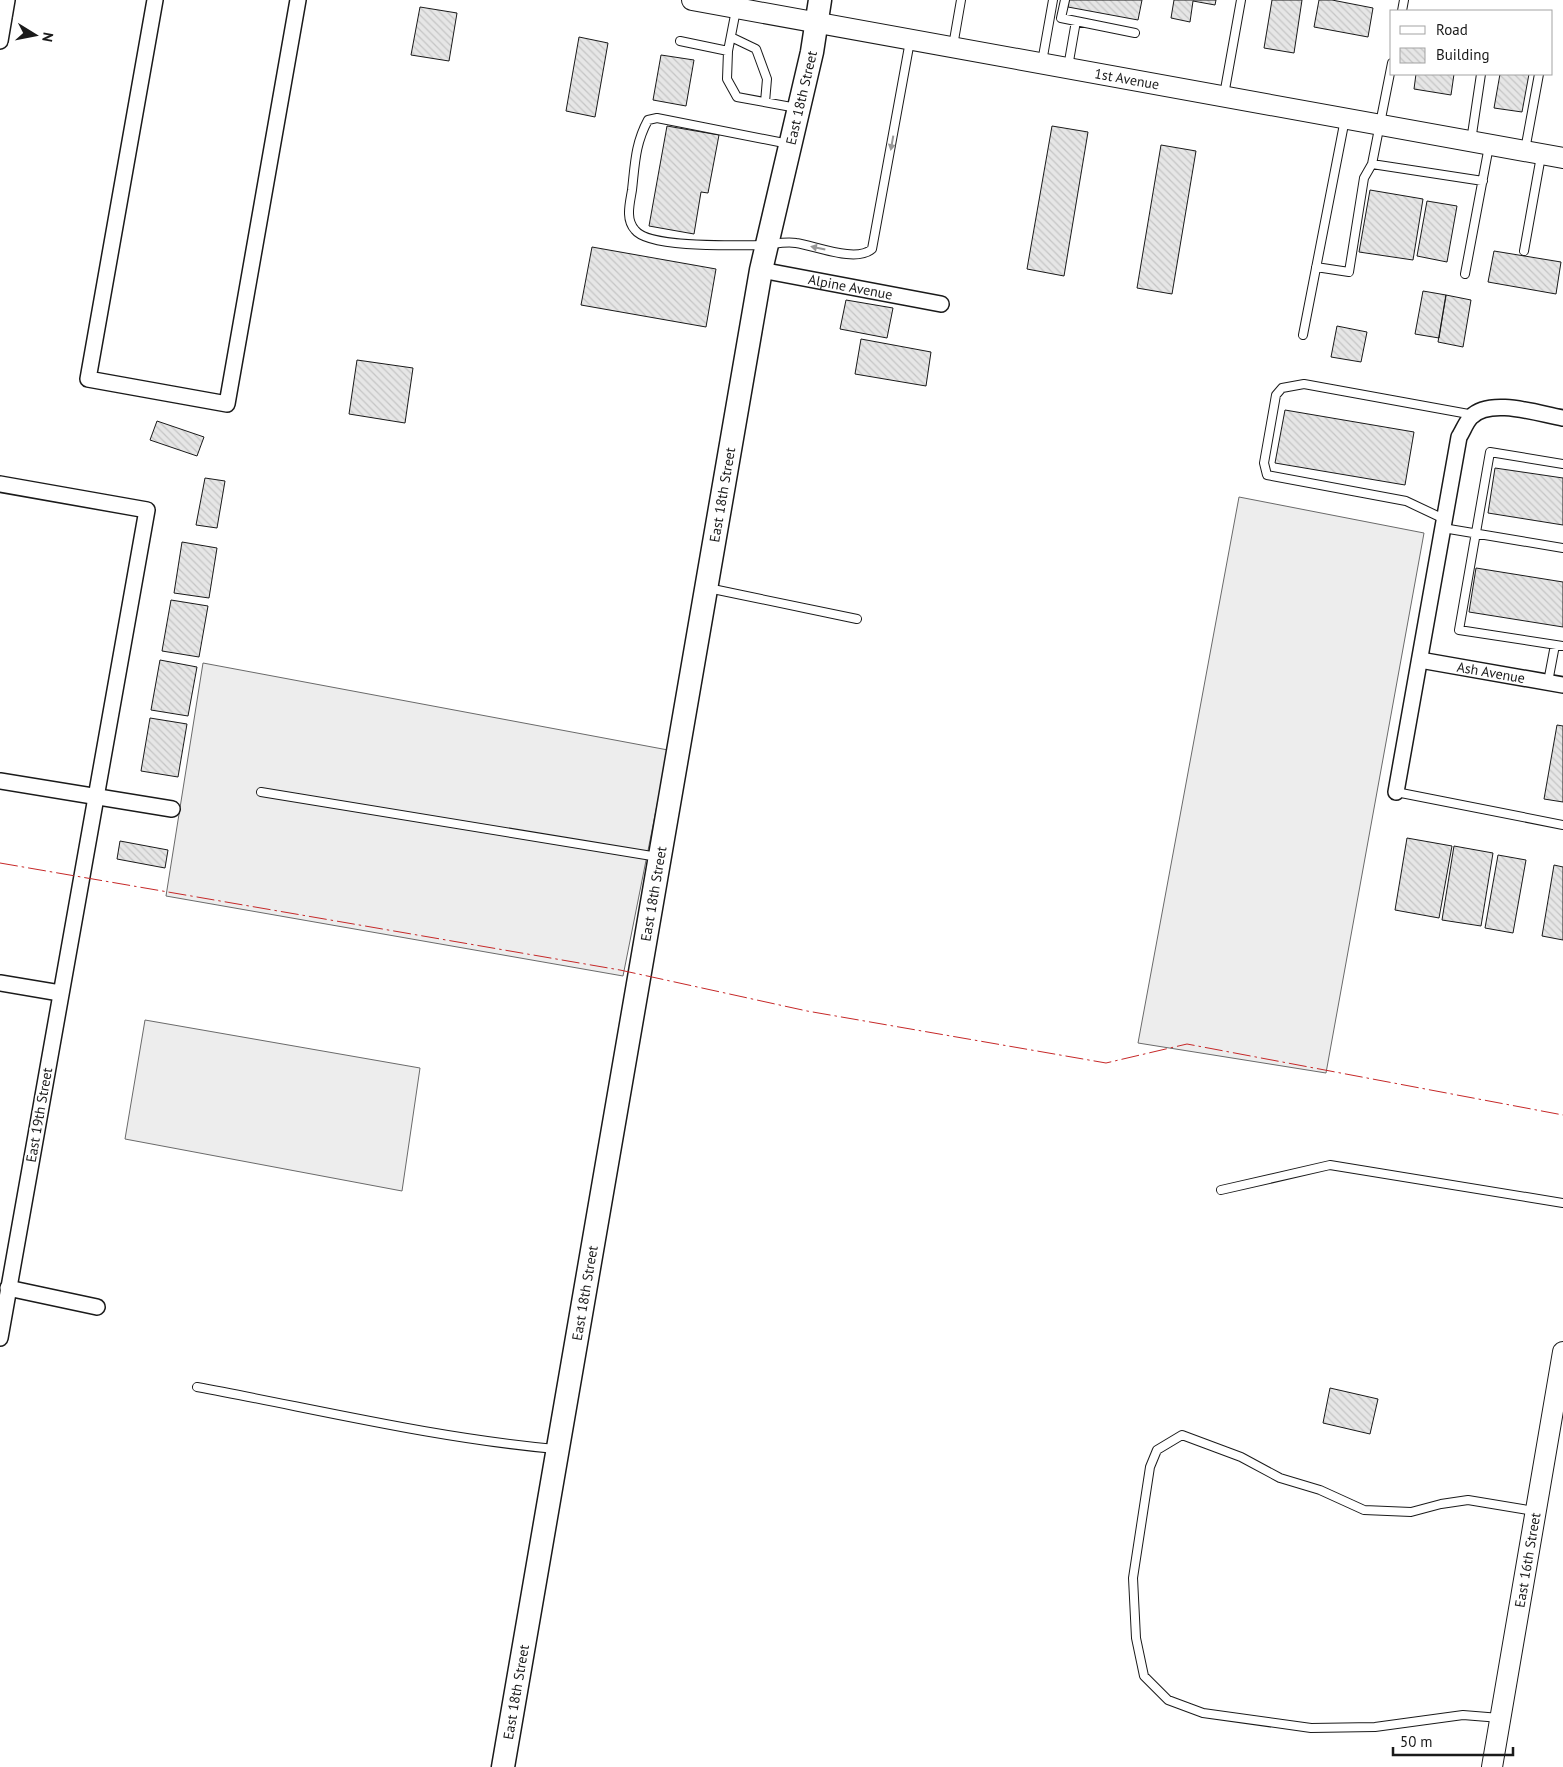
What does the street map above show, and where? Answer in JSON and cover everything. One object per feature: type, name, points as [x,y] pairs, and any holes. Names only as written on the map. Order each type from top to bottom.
[{"type":"main road","name":"1st Avenue","points":[[692,0],[725,4],[910,41],[1563,158]]},
{"type":"main road","name":"East 18th Street","points":[[503,1767],[761,270],[799,109],[820,0]]},
{"type":"main road","name":"East 16th Street","points":[[1492,1767],[1536,1511],[1554,1420],[1563,1352]]},
{"type":"street","points":[[0,41],[7,0]]},
{"type":"street","points":[[155,0],[88,379],[227,404],[298,0]]},
{"type":"street","name":"Alpine Avenue","points":[[761,270],[941,304]]},
{"type":"street","points":[[1396,792],[1459,437],[1474,415],[1484,409],[1506,407],[1563,418]]},
{"type":"street","name":"East 19th Street","points":[[0,484],[147,510],[0,1338]]},
{"type":"street","name":"Ash Avenue","points":[[1420,660],[1563,685]]},
{"type":"street","points":[[0,781],[172,809]]},
{"type":"street","points":[[0,983],[60,993]]},
{"type":"street","points":[[8,1288],[97,1307]]},
{"type":"lane","points":[[952,48],[961,0]]},
{"type":"lane","points":[[1041,64],[1053,0]]},
{"type":"lane","points":[[1064,0],[1061,18],[1135,33]]},
{"type":"lane","points":[[1224,97],[1240,0]]},
{"type":"lane","points":[[725,4],[731,37],[728,51],[727,79],[737,97],[799,109]]},
{"type":"lane","points":[[1067,69],[1076,21]]},
{"type":"lane","points":[[731,37],[756,49],[767,79],[765,102]]},
{"type":"lane","points":[[791,145],[657,118],[648,120],[638,138],[628,216],[635,231],[649,239],[688,245],[766,245],[793,242],[848,254],[866,254],[872,249],[910,41]]},
{"type":"lane","points":[[680,42],[728,51]]},
{"type":"lane","points":[[1316,267],[1349,272],[1364,178],[1372,164],[1390,74]]},
{"type":"lane","points":[[1465,274],[1484,181],[1480,143],[1481,75]]},
{"type":"lane","points":[[1524,251],[1539,75]]},
{"type":"lane","points":[[1303,335],[1345,119]]},
{"type":"lane","points":[[1372,164],[1484,181]]},
{"type":"lane","points":[[1474,415],[1304,384],[1282,388],[1276,395],[1264,463],[1267,475],[1406,501],[1444,524],[1476,533],[1563,548]]},
{"type":"lane","points":[[1548,682],[1559,646],[1459,630],[1490,452],[1563,464]]},
{"type":"lane","points":[[706,588],[857,618]]},
{"type":"lane","points":[[261,792],[660,857]]},
{"type":"lane","points":[[1396,792],[1563,825]]},
{"type":"lane","points":[[1221,1190],[1330,1165],[1563,1203]]},
{"type":"lane","points":[[197,1387],[367,1420],[511,1445],[558,1450]]},
{"type":"lane","points":[[1500,1718],[1463,1715],[1375,1726],[1311,1728],[1203,1713],[1168,1700],[1144,1676],[1136,1638],[1133,1578],[1150,1467],[1157,1450],[1182,1435],[1241,1457],[1280,1478],[1320,1490],[1364,1510],[1411,1512],[1441,1504],[1468,1500],[1536,1511]]},
{"type":"shaded area","points":[[1239,497],[1424,533],[1326,1073],[1138,1043]]},
{"type":"shaded area","points":[[203,663],[668,750],[623,976],[166,896]]},
{"type":"shaded area","points":[[145,1020],[420,1068],[402,1191],[125,1139]]},
{"type":"building","points":[[1069,0],[1142,0],[1138,20],[1068,7]]},
{"type":"building","points":[[1174,0],[1216,0],[1215,5],[1193,1],[1190,22],[1171,18]]},
{"type":"building","points":[[1272,0],[1302,0],[1294,53],[1264,48]]},
{"type":"building","points":[[1319,0],[1332,0],[1373,8],[1368,37],[1314,27]]},
{"type":"building","points":[[420,7],[457,13],[449,61],[411,55]]},
{"type":"building","points":[[579,37],[608,43],[595,117],[566,111]]},
{"type":"building","points":[[661,55],[694,60],[686,106],[653,100]]},
{"type":"building","points":[[1416,75],[1454,75],[1451,95],[1414,89]]},
{"type":"building","points":[[1500,75],[1529,75],[1522,112],[1494,108]]},
{"type":"building","points":[[667,126],[719,135],[708,193],[701,192],[694,234],[649,226]]},
{"type":"building","points":[[1052,126],[1088,132],[1064,276],[1027,269]]},
{"type":"building","points":[[1161,145],[1196,151],[1172,294],[1137,288]]},
{"type":"building","points":[[1370,190],[1423,199],[1413,260],[1359,252]]},
{"type":"building","points":[[1427,201],[1457,206],[1447,262],[1417,256]]},
{"type":"building","points":[[592,247],[716,269],[706,327],[581,305]]},
{"type":"building","points":[[1494,251],[1561,262],[1556,294],[1488,282]]},
{"type":"building","points":[[1423,291],[1446,295],[1439,338],[1415,334]]},
{"type":"building","points":[[1446,295],[1471,300],[1463,347],[1438,342]]},
{"type":"building","points":[[846,300],[893,308],[887,338],[840,329]]},
{"type":"building","points":[[1337,326],[1367,332],[1361,362],[1331,357]]},
{"type":"building","points":[[861,339],[931,352],[926,386],[855,374]]},
{"type":"building","points":[[357,360],[413,368],[405,423],[349,414]]},
{"type":"building","points":[[1285,410],[1414,432],[1405,485],[1275,463]]},
{"type":"building","points":[[157,421],[204,437],[197,456],[150,440]]},
{"type":"building","points":[[1495,468],[1563,478],[1563,525],[1488,513]]},
{"type":"building","points":[[205,478],[225,481],[217,528],[196,525]]},
{"type":"building","points":[[182,542],[217,548],[209,598],[174,593]]},
{"type":"building","points":[[1476,568],[1563,582],[1563,627],[1469,612]]},
{"type":"building","points":[[171,600],[208,606],[199,657],[162,651]]},
{"type":"building","points":[[160,660],[197,667],[188,716],[151,710]]},
{"type":"building","points":[[150,718],[187,724],[178,777],[141,771]]},
{"type":"building","points":[[1557,725],[1563,726],[1563,802],[1544,799]]},
{"type":"building","points":[[1407,838],[1452,846],[1439,918],[1395,910]]},
{"type":"building","points":[[120,841],[168,850],[165,868],[117,859]]},
{"type":"building","points":[[1454,846],[1493,853],[1481,926],[1442,920]]},
{"type":"building","points":[[1498,855],[1526,860],[1513,933],[1485,928]]},
{"type":"building","points":[[1554,865],[1563,867],[1563,940],[1542,936]]},
{"type":"building","points":[[1330,1388],[1378,1399],[1370,1434],[1323,1423]]},
{"type":"power","points":[[0,863],[620,970],[807,1011],[1106,1063],[1187,1044],[1563,1115]]}]
